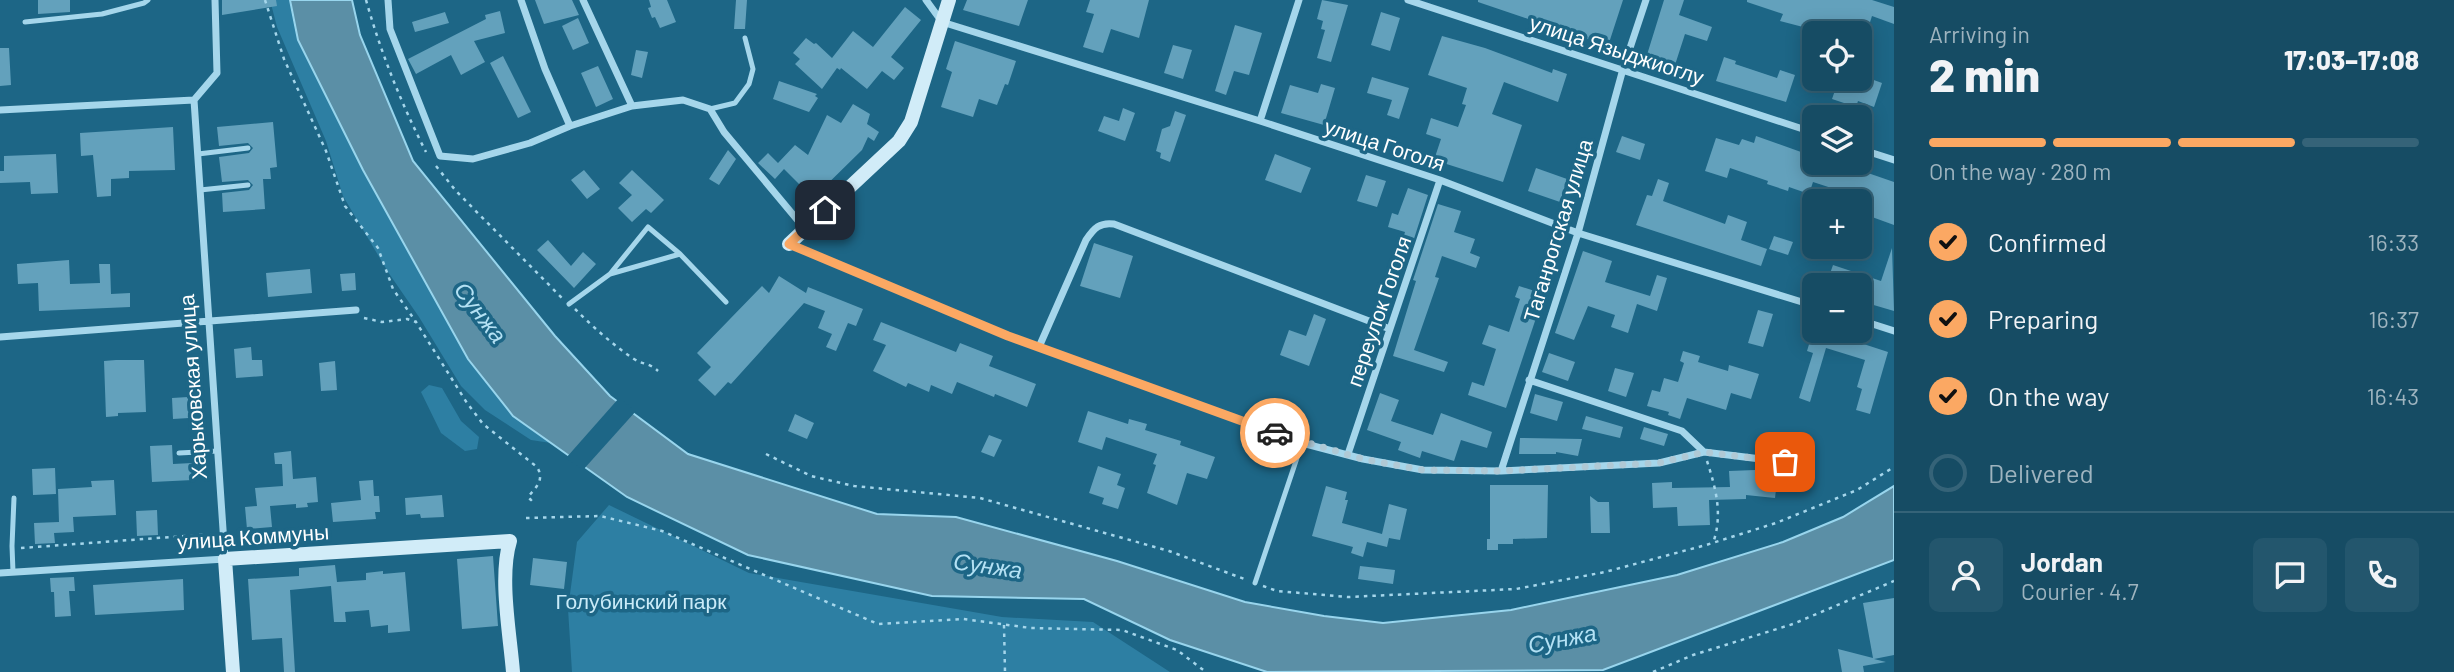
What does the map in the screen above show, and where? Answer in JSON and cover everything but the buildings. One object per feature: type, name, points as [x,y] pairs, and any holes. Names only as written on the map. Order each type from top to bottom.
[{"type":"main road","points":[[789,244],[899,141],[911,122],[949,0]]},
{"type":"main road","name":"улица Коммуны","points":[[225,559],[510,541],[505,572],[513,672]]},
{"type":"main road","name":"Харьковская улица","points":[[225,559],[233,672]]},
{"type":"street","points":[[0,110],[194,100],[217,73],[215,0]]},
{"type":"street","points":[[388,0],[390,29],[440,156],[473,159],[530,143],[570,126],[632,106],[683,100],[710,109],[724,132],[805,229]]},
{"type":"street","points":[[521,0],[545,69],[570,126]]},
{"type":"street","points":[[583,0],[632,106]]},
{"type":"street","points":[[926,0],[942,22]]},
{"type":"street","points":[[1260,121],[1298,0]]},
{"type":"street","name":"улица Языджиоглу","points":[[1408,0],[1802,129]]},
{"type":"street","name":"Таганрогская улица","points":[[1501,471],[1577,233],[1623,69],[1646,0]]},
{"type":"street","name":"улица Гоголя","points":[[942,22],[1260,121],[1440,180],[1577,233],[1802,302]]},
{"type":"street","name":"Харьковская улица","points":[[194,100],[225,559]]},
{"type":"street","points":[[1872,153],[1894,160]]},
{"type":"street","name":"переулок Гоголя","points":[[1348,454],[1440,180]]},
{"type":"street","points":[[1040,347],[1086,240],[1094,228],[1105,223],[1114,224],[1390,329]]},
{"type":"street","points":[[789,244],[1040,347],[1302,443],[1363,459],[1423,470],[1501,471],[1659,463],[1704,452],[1785,462]]},
{"type":"street","points":[[0,337],[356,310]]},
{"type":"street","points":[[1872,324],[1894,331]]},
{"type":"street","points":[[1530,380],[1682,431],[1704,452]]},
{"type":"street","name":"улица Коммуны","points":[[0,573],[225,559]]},
{"type":"lane","points":[[25,22],[102,14],[148,0]]},
{"type":"lane","points":[[710,109],[734,103],[749,85],[753,69],[745,38]]},
{"type":"lane","points":[[198,154],[248,148]]},
{"type":"lane","points":[[200,190],[248,185]]},
{"type":"lane","points":[[569,304],[610,274],[648,227],[680,254],[726,302]]},
{"type":"lane","points":[[610,274],[680,254]]},
{"type":"lane","points":[[1255,583],[1302,443]]},
{"type":"lane","points":[[179,453],[218,451]]},
{"type":"lane","points":[[13,572],[14,498]]},
{"type":"path","points":[[265,0],[284,60],[326,150],[345,206],[377,248],[393,289],[467,403],[483,424],[541,473],[540,482],[528,497],[531,500],[534,497]]},
{"type":"path","points":[[366,0],[379,47],[403,106],[429,158]]},
{"type":"path","points":[[436,166],[456,191],[598,332],[637,361],[650,364],[658,371]]},
{"type":"path","points":[[356,310],[357,317],[382,322],[407,319],[416,322]]},
{"type":"path","points":[[1704,452],[1716,488],[1720,524],[1713,543]]},
{"type":"path","points":[[766,454],[811,476],[854,486],[980,498],[1169,551],[1277,591],[1348,597],[1516,589],[1605,572],[1776,523],[1857,490],[1894,467]]},
{"type":"path","points":[[526,518],[600,516],[662,531],[877,624],[963,619],[1031,628],[1122,630],[1177,650],[1206,672]]},
{"type":"path","points":[[12,549],[224,534]]},
{"type":"path","points":[[1653,672],[1693,655],[1793,624],[1894,581]]},
{"type":"path","points":[[1004,625],[1005,672]]},
{"type":"green space","points":[[270,0],[290,0],[298,40],[363,170],[513,416],[551,443],[531,440],[485,410],[461,386],[388,272],[343,196],[326,141],[277,27]]},
{"type":"green space","points":[[429,385],[442,388],[461,421],[479,437],[477,449],[465,451],[441,433],[421,392]]},
{"type":"green space","name":"Голубинский парк","points":[[609,505],[749,573],[1002,617],[1093,622],[1170,672],[572,672],[568,609],[577,542]]},
{"type":"water","name":"Сунжа","points":[[290,0],[352,0],[360,35],[413,161],[555,336],[610,396],[688,454],[877,514],[956,517],[1117,561],[1245,602],[1383,623],[1511,610],[1677,575],[1783,542],[1843,517],[1894,486],[1894,560],[1603,670],[1267,672],[1170,640],[1084,599],[932,596],[748,555],[627,497],[513,416],[468,359],[363,170],[298,40]]},
{"type":"pier","points":[[619,398],[636,411],[583,470],[566,458]]},
{"type":"way so far","points":[[1275,433],[1363,459],[1423,470],[1501,471],[1659,463],[1704,452],[1785,462]]},
{"type":"route","points":[[825,210],[789,244],[1008,336],[1275,433]]}]
